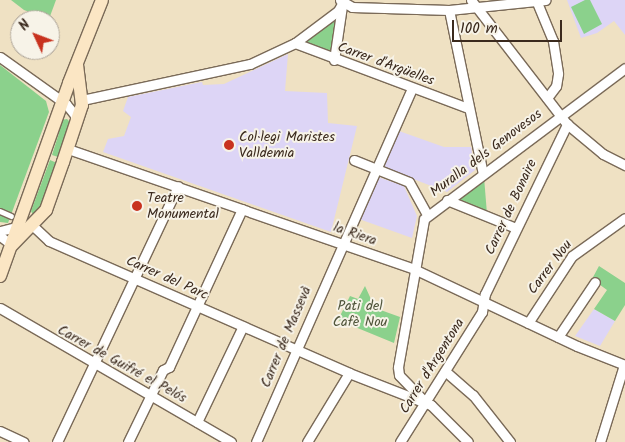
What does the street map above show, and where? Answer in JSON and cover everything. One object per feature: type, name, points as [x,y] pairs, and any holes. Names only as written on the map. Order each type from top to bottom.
[{"type":"street","points":[[0,276],[12,245],[14,221],[34,178],[102,0]]},
{"type":"street","points":[[471,0],[475,9],[562,114],[567,124],[602,154],[625,165]]},
{"type":"street","points":[[82,100],[250,64],[295,43],[338,11],[342,1]]},
{"type":"street","points":[[342,1],[352,7],[449,10],[475,9],[540,1],[553,41],[558,74],[556,86],[547,98]]},
{"type":"street","points":[[334,60],[342,1]]},
{"type":"street","points":[[449,10],[483,174]]},
{"type":"street","name":"Carrer d'Argüelles","points":[[295,43],[334,60],[468,108]]},
{"type":"street","points":[[0,57],[73,110],[76,121],[73,135]]},
{"type":"street","points":[[12,245],[46,210],[73,135],[82,100],[77,65]]},
{"type":"street","name":"Muralla dels Genovesos","points":[[427,215],[625,68]]},
{"type":"street","name":"Carrer de Massevà","points":[[256,442],[412,88]]},
{"type":"street","points":[[29,208],[52,144],[55,122],[67,114],[76,121]]},
{"type":"street","name":"Carrer de Bonaire","points":[[485,304],[485,294],[567,124]]},
{"type":"street","name":"la Riera","points":[[68,149],[414,269],[558,338],[625,365]]},
{"type":"street","points":[[354,160],[409,182],[427,215],[414,269],[398,371],[425,402],[435,407],[468,442]]},
{"type":"street","points":[[32,225],[28,216],[34,178]]},
{"type":"street","points":[[57,442],[178,186]]},
{"type":"street","points":[[448,200],[516,228]]},
{"type":"street","points":[[128,442],[163,370],[169,367],[195,306],[242,209]]},
{"type":"street","name":"Carrer Nou","points":[[528,323],[572,256],[625,218]]},
{"type":"street","points":[[0,231],[14,221]]},
{"type":"street","name":"Carrer del Parc","points":[[32,225],[49,242],[349,373],[425,402]]},
{"type":"street","points":[[0,236],[12,245]]},
{"type":"street","points":[[558,338],[595,282]]},
{"type":"street","name":"Carrer d'Argentona","points":[[400,442],[446,371],[485,304]]},
{"type":"street","name":"Carrer de Guifré el Pelós","points":[[0,308],[197,422],[224,440]]},
{"type":"street","points":[[197,422],[243,326]]},
{"type":"street","points":[[600,442],[625,365]]},
{"type":"street","points":[[446,371],[473,395],[510,442]]},
{"type":"street","points":[[307,442],[349,373]]},
{"type":"street","points":[[0,431],[24,442]]},
{"type":"lane","points":[[0,211],[14,221]]},
{"type":"shaded area","points":[[567,0],[625,0],[625,35],[614,21],[597,33],[581,38]]},
{"type":"shaded area","name":"Col·legi Maristes Valldemia","points":[[288,54],[285,91],[327,93],[328,123],[357,126],[331,232],[103,152],[108,139],[124,136],[131,117],[123,111],[128,97],[202,82],[203,85],[224,84]]},
{"type":"shaded area","points":[[399,131],[444,147],[471,147],[475,170],[447,192],[382,167]]},
{"type":"shaded area","points":[[378,177],[404,186],[417,216],[412,238],[359,219]]},
{"type":"shaded area","points":[[594,309],[615,321],[600,346],[575,336]]},
{"type":"green space","points":[[11,0],[56,0],[52,10],[24,10]]},
{"type":"green space","points":[[585,0],[590,0],[602,24],[584,34],[571,7]]},
{"type":"green space","points":[[336,16],[332,53],[302,43]]},
{"type":"green space","points":[[0,65],[46,101],[49,112],[8,223],[0,222]]},
{"type":"green space","points":[[67,119],[70,122],[58,157],[52,155],[59,133],[57,129],[61,120]]},
{"type":"green space","points":[[50,160],[57,163],[38,213],[33,215],[31,211]]},
{"type":"green space","points":[[484,177],[487,214],[449,203]]},
{"type":"green space","points":[[599,266],[625,283],[625,305],[615,321],[594,309],[607,290],[592,279]]},
{"type":"green space","name":"Pati del Cafè Nou","points":[[365,286],[375,308],[400,317],[394,343],[338,320],[350,296],[358,299]]},
{"type":"place","name":"Col·legi Maristes Valldemia","points":[[229,145]]},
{"type":"place","name":"Teatre Monumental","points":[[137,206]]}]
